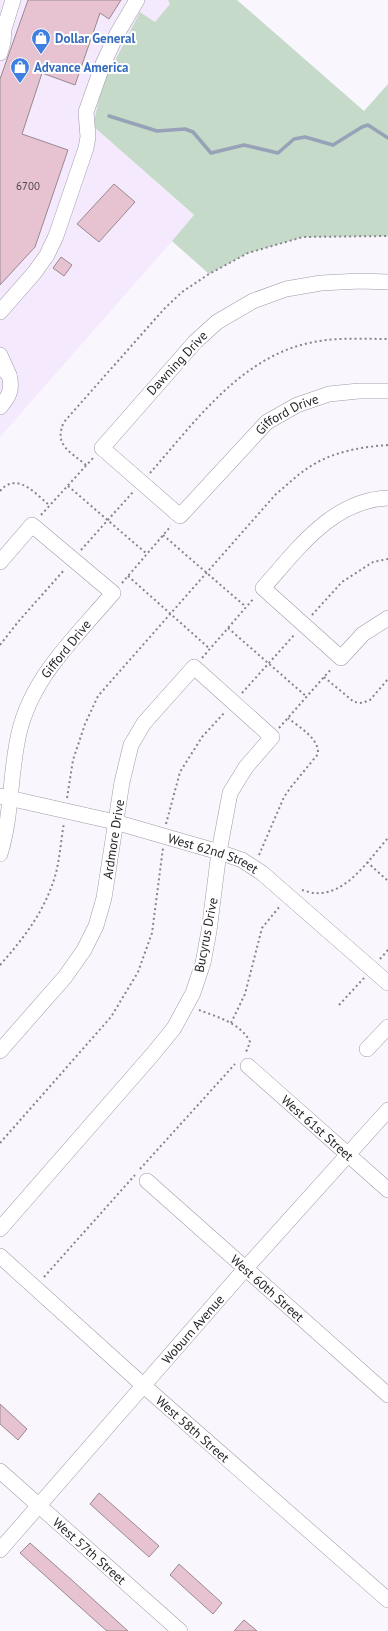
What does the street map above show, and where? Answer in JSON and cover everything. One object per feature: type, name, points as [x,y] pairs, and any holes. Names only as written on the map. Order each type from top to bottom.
[{"type":"street","points":[[0,53],[4,29],[13,0]]},
{"type":"street","points":[[0,312],[35,272],[47,255],[56,236],[86,148],[88,137],[86,112],[103,64],[117,34],[137,0]]},
{"type":"street","name":"Dawning Drive","points":[[102,448],[194,342],[217,322],[253,301],[286,289],[321,283],[360,281],[388,282]]},
{"type":"street","points":[[0,355],[11,388],[7,399],[0,407]]},
{"type":"street","name":"Gifford Drive","points":[[180,516],[267,422],[297,405],[329,394],[388,390]]},
{"type":"street","points":[[102,448],[180,516]]},
{"type":"street","points":[[388,498],[354,505],[324,522],[309,536],[263,588],[304,623],[341,658],[363,634],[388,618]]},
{"type":"street","points":[[0,562],[32,526],[113,593]]},
{"type":"street","name":"Gifford Drive","points":[[0,854],[5,839],[5,797],[17,741],[27,708],[36,687],[50,666],[113,593]]},
{"type":"street","points":[[194,667],[232,703],[272,737]]},
{"type":"street","name":"Ardmore Drive","points":[[0,1051],[65,976],[84,950],[96,926],[104,898],[115,822],[131,745],[144,723],[194,667]]},
{"type":"street","name":"Bucyrus Drive","points":[[0,1229],[174,1028],[193,993],[203,963],[209,931],[219,852],[230,793],[246,768],[272,737]]},
{"type":"street","name":"West 62nd Street","points":[[5,797],[115,822],[242,860],[262,873],[388,983]]},
{"type":"street","points":[[367,1049],[388,1027]]},
{"type":"street","name":"West 61st Street","points":[[243,1060],[388,1190]]},
{"type":"street","name":"Woburn Avenue","points":[[0,1550],[245,1269],[388,1110]]},
{"type":"street","name":"West 60th Street","points":[[147,1181],[388,1395]]},
{"type":"street","name":"West 58th Street","points":[[0,1256],[144,1386],[388,1600]]},
{"type":"street","name":"West 57th Street","points":[[0,1470],[180,1631]]},
{"type":"path","points":[[86,465],[63,445],[59,438],[64,422],[164,309],[182,292],[209,274],[248,253],[288,240],[302,237],[388,236]]},
{"type":"path","points":[[0,645],[18,622],[141,482],[230,386],[257,366],[284,352],[309,343],[340,339],[388,339]]},
{"type":"path","points":[[67,800],[73,760],[85,724],[98,696],[276,494],[308,468],[337,453],[368,446],[388,445]]},
{"type":"path","points":[[32,526],[102,448]]},
{"type":"path","points":[[0,491],[8,484],[16,482],[26,485],[50,506]]},
{"type":"path","points":[[68,486],[147,554]]},
{"type":"path","points":[[113,593],[180,516]]},
{"type":"path","points":[[163,535],[246,607]]},
{"type":"path","points":[[166,824],[180,772],[202,737],[342,582],[373,562],[388,559]]},
{"type":"path","points":[[128,576],[210,649]]},
{"type":"path","points":[[194,667],[263,588]]},
{"type":"path","points":[[228,628],[307,697]]},
{"type":"path","points":[[272,737],[341,658]]},
{"type":"path","points":[[324,677],[354,702],[362,703],[370,700],[388,679]]},
{"type":"path","points":[[259,855],[284,797],[290,787],[318,754],[316,742],[288,718]]},
{"type":"path","points":[[0,965],[30,929],[47,900],[56,871],[64,822]]},
{"type":"path","points":[[296,888],[316,893],[329,891],[342,886],[350,881],[388,838]]},
{"type":"path","points":[[0,1143],[111,1017],[138,972],[152,933],[163,847]]},
{"type":"path","points":[[366,862],[388,881]]},
{"type":"path","points":[[231,1023],[245,994],[262,928],[280,905]]},
{"type":"path","points":[[378,961],[388,950]]},
{"type":"path","points":[[339,1005],[363,978]]},
{"type":"path","points":[[44,1277],[243,1060],[250,1042],[241,1030],[231,1023],[186,1004]]},
{"type":"shaded area","points":[[0,0],[168,0],[170,4],[155,22],[140,12],[93,126],[194,216],[0,437]]},
{"type":"green space","points":[[168,0],[237,0],[364,111],[388,84],[388,236],[303,237],[248,253],[209,274],[172,241],[194,215],[93,126],[102,86],[140,12],[155,22],[170,4]]},
{"type":"building","points":[[28,0],[121,0],[109,19],[100,13],[75,85],[42,73],[22,134],[68,150],[35,247],[0,285],[0,79]]},
{"type":"building","points":[[114,184],[135,202],[99,242],[77,224]]},
{"type":"building","points":[[61,257],[72,265],[64,276],[53,268]]},
{"type":"building","points":[[0,1404],[27,1429],[18,1440],[0,1424]]},
{"type":"building","points":[[99,1493],[159,1546],[149,1557],[90,1504]]},
{"type":"building","points":[[30,1543],[128,1631],[107,1631],[100,1625],[20,1553]]},
{"type":"building","points":[[179,1564],[222,1603],[213,1614],[170,1575]]},
{"type":"building","points":[[244,1620],[257,1631],[234,1631]]},
{"type":"waterway","points":[[109,116],[157,131],[185,129],[193,132],[211,153],[244,145],[278,153],[294,139],[305,137],[333,145],[362,127],[368,125],[388,138]]},
{"type":"place","name":"Dollar General","points":[[41,55]]},
{"type":"place","name":"Advance America","points":[[20,84]]}]
